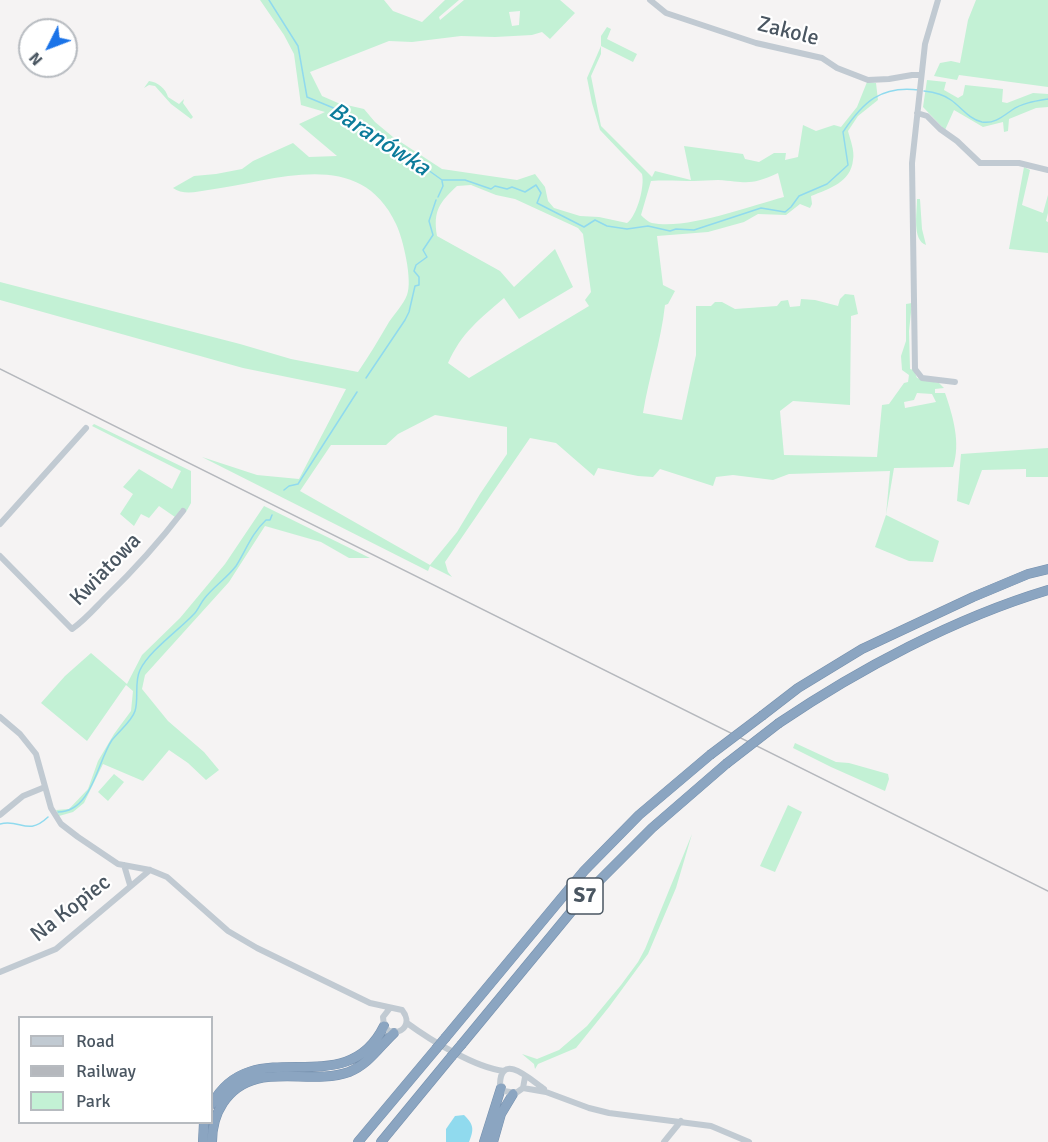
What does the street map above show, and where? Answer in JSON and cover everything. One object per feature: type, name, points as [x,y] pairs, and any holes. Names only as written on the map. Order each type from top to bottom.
[{"type":"highway","name":"S7","points":[[358,1142],[584,871],[639,815],[710,755],[808,681],[862,649],[973,597],[1028,574],[1048,569]]},
{"type":"highway","name":"S7","points":[[381,1142],[593,887],[652,828],[726,764],[779,723],[831,688],[868,668],[972,617],[1048,590]]},
{"type":"highway","points":[[213,1102],[233,1080],[257,1069],[273,1066],[326,1067],[350,1061],[367,1050],[383,1021]]},
{"type":"highway","points":[[212,1142],[213,1125],[217,1114],[227,1097],[243,1084],[264,1077],[325,1076],[351,1071],[368,1061],[394,1032]]},
{"type":"highway","points":[[484,1142],[500,1084]]},
{"type":"highway","points":[[493,1142],[501,1114],[513,1094]]},
{"type":"highway","points":[[203,1142],[204,1124]]},
{"type":"street","name":"Zakole","points":[[651,0],[666,13],[756,43],[822,58],[837,68],[868,80],[912,75],[920,78]]},
{"type":"street","points":[[938,0],[925,44],[912,163],[915,369],[922,378],[955,382]]},
{"type":"street","points":[[917,112],[927,116],[980,163],[1019,163],[1048,170]]},
{"type":"street","points":[[0,524],[86,428]]},
{"type":"street","name":"Kwiatowa","points":[[0,556],[72,629],[122,582],[183,511]]},
{"type":"street","points":[[0,717],[20,734],[36,754],[51,808],[61,824],[112,860],[150,870],[173,882],[212,918],[241,940],[370,1003],[402,1010],[406,1016],[406,1026]]},
{"type":"street","points":[[0,815],[23,796],[45,787]]},
{"type":"street","name":"Na Kopiec","points":[[124,865],[130,885]]},
{"type":"street","name":"Na Kopiec","points":[[0,972],[56,949],[150,870]]},
{"type":"street","points":[[370,1003],[394,1032],[406,1026]]},
{"type":"street","points":[[383,1021],[390,1008]]},
{"type":"street","points":[[406,1026],[487,1068],[504,1071],[510,1068],[517,1069],[546,1092]]},
{"type":"street","points":[[487,1068],[508,1093],[513,1094],[523,1088],[546,1092],[609,1113],[711,1126],[749,1142]]},
{"type":"street","points":[[500,1084],[504,1071]]},
{"type":"street","points":[[523,1088],[525,1077]]},
{"type":"street","points":[[664,1142],[681,1121]]},
{"type":"green space","points":[[260,0],[384,0],[393,11],[422,22],[445,0],[459,0],[439,17],[440,20],[464,0],[560,0],[575,13],[550,39],[542,32],[532,35],[461,36],[412,42],[389,41],[310,72],[322,96],[338,103],[364,109],[393,137],[442,169],[517,180],[535,174],[545,187],[548,201],[554,208],[580,216],[599,217],[627,223],[634,214],[643,179],[642,174],[600,130],[587,78],[601,46],[601,54],[591,76],[601,126],[652,177],[655,171],[691,180],[684,146],[743,154],[745,159],[759,162],[774,153],[786,153],[785,160],[798,157],[803,125],[816,131],[834,125],[841,127],[857,107],[867,82],[876,83],[878,100],[858,116],[848,131],[853,156],[848,174],[838,184],[811,196],[810,208],[800,204],[786,215],[758,214],[744,222],[708,232],[657,236],[663,285],[675,291],[668,304],[665,305],[643,413],[682,420],[696,355],[696,306],[711,306],[715,302],[722,302],[735,309],[777,306],[781,301],[788,300],[790,307],[800,306],[801,299],[838,306],[845,294],[854,295],[858,314],[851,316],[850,405],[793,401],[780,411],[784,455],[877,457],[882,405],[889,404],[904,383],[908,382],[909,375],[902,370],[901,356],[906,341],[906,304],[912,303],[909,331],[910,369],[914,370],[917,378],[939,383],[944,388],[935,389],[935,393],[945,393],[953,420],[956,449],[953,467],[894,468],[886,515],[890,471],[789,474],[773,480],[733,475],[716,477],[713,486],[660,469],[653,477],[598,468],[594,476],[556,443],[530,438],[445,562],[452,577],[430,566],[428,571],[202,457],[257,475],[299,479],[346,389],[243,368],[0,300],[0,282],[291,359],[358,372],[409,289],[402,239],[396,224],[380,200],[360,184],[338,176],[313,174],[287,176],[194,192],[181,192],[173,188],[194,176],[242,169],[253,161],[293,143],[309,157],[337,156],[299,124],[325,112],[301,105],[294,54]],"holes":[[[520,11],[519,25],[512,26],[509,12]],[[778,173],[784,197],[718,216],[683,223],[652,223],[641,215],[651,181],[748,182],[761,180]],[[471,185],[496,195],[515,199],[578,228],[583,234],[591,292],[585,300],[589,306],[469,378],[448,363],[465,335],[504,298],[519,319],[573,287],[555,249],[514,287],[500,271],[437,236],[436,220],[439,208],[457,186]],[[917,393],[932,394],[936,402],[905,408],[904,402],[914,400]],[[435,415],[507,427],[507,454],[457,532],[430,565],[300,491],[331,445],[386,445],[398,434]]]},
{"type":"green space","points":[[976,0],[1048,0],[1048,87],[959,75],[957,80],[934,76],[940,63],[951,61],[960,63],[968,20]]},
{"type":"green space","points":[[607,27],[611,29],[607,39],[637,54],[633,62],[601,46],[601,36]]},
{"type":"green space","points":[[927,80],[946,82],[944,90],[958,98],[963,95],[965,85],[1003,89],[1002,102],[1007,103],[1033,93],[1048,94],[1048,107],[1036,108],[1009,119],[1008,131],[1004,132],[1003,122],[983,127],[954,110],[945,130],[923,107]]},
{"type":"green space","points":[[149,81],[161,86],[168,97],[179,104],[184,99],[183,103],[193,117],[191,119],[171,104],[155,86],[149,85],[144,88]]},
{"type":"green space","points":[[1024,167],[1030,170],[1022,205],[1043,213],[1048,195],[1046,221],[1048,222],[1048,253],[1009,249]]},
{"type":"green space","points":[[917,199],[920,199],[922,229],[926,245],[917,232]]},
{"type":"green space","points":[[94,424],[191,471],[191,503],[186,512],[181,509],[175,517],[159,506],[149,518],[141,514],[134,526],[120,514],[133,494],[123,487],[139,469],[172,489],[181,471],[92,426]]},
{"type":"green space","points":[[1048,448],[1048,477],[1026,477],[1026,469],[982,470],[969,505],[957,501],[961,454]]},
{"type":"green space","points":[[264,506],[370,558],[349,558],[321,542],[265,526],[229,582],[145,675],[142,689],[168,721],[204,752],[219,770],[206,780],[188,763],[169,750],[143,781],[103,764],[84,803],[73,812],[59,816],[56,810],[69,809],[88,789],[98,761],[131,711],[133,691],[126,685],[87,741],[41,703],[65,676],[91,653],[127,684],[142,655],[180,618],[225,564]]},
{"type":"green space","points":[[886,515],[939,541],[933,562],[909,561],[875,547]]},
{"type":"green space","points":[[795,743],[836,762],[849,763],[888,774],[889,779],[885,791],[793,748]]},
{"type":"green space","points":[[114,774],[124,782],[108,801],[98,792]]},
{"type":"green space","points":[[788,805],[802,812],[775,872],[760,866]]},
{"type":"green space","points":[[692,834],[676,888],[648,954],[576,1048],[538,1064],[535,1069],[534,1064],[522,1054],[537,1059],[559,1050],[587,1026],[638,962]]},
{"type":"water","points":[[464,1115],[472,1127],[469,1142],[446,1142],[446,1129],[455,1116]]},
{"type":"waterway","name":"Baranówka","points":[[269,0],[298,46],[307,97],[348,114],[371,136],[396,147],[442,180],[465,180],[491,189],[495,186],[507,189],[512,187],[525,192],[536,185],[541,193],[537,203],[584,227],[595,220],[607,226],[627,229],[648,226],[670,231],[694,230],[761,208],[785,212],[799,196],[827,184],[848,165],[843,132],[866,104],[894,90],[919,90]]},
{"type":"waterway","name":"Baranówka","points":[[924,91],[945,96],[965,113],[982,122],[990,122],[1020,106],[1048,99]]},
{"type":"waterway","points":[[438,197],[443,186],[442,181]]},
{"type":"waterway","points":[[366,378],[409,312],[415,286],[419,285],[419,277],[414,271],[416,265],[427,257],[423,250],[433,235],[429,221],[436,200]]},
{"type":"waterway","points":[[284,490],[298,484],[357,392]]},
{"type":"waterway","points":[[58,812],[69,810],[79,804],[86,795],[112,740],[133,715],[136,706],[138,675],[144,663],[194,614],[208,595],[236,566],[257,530],[266,520],[270,520],[272,515]]},
{"type":"waterway","points":[[0,824],[34,826],[48,817]]},
{"type":"railway","points":[[0,369],[1048,891]]}]
